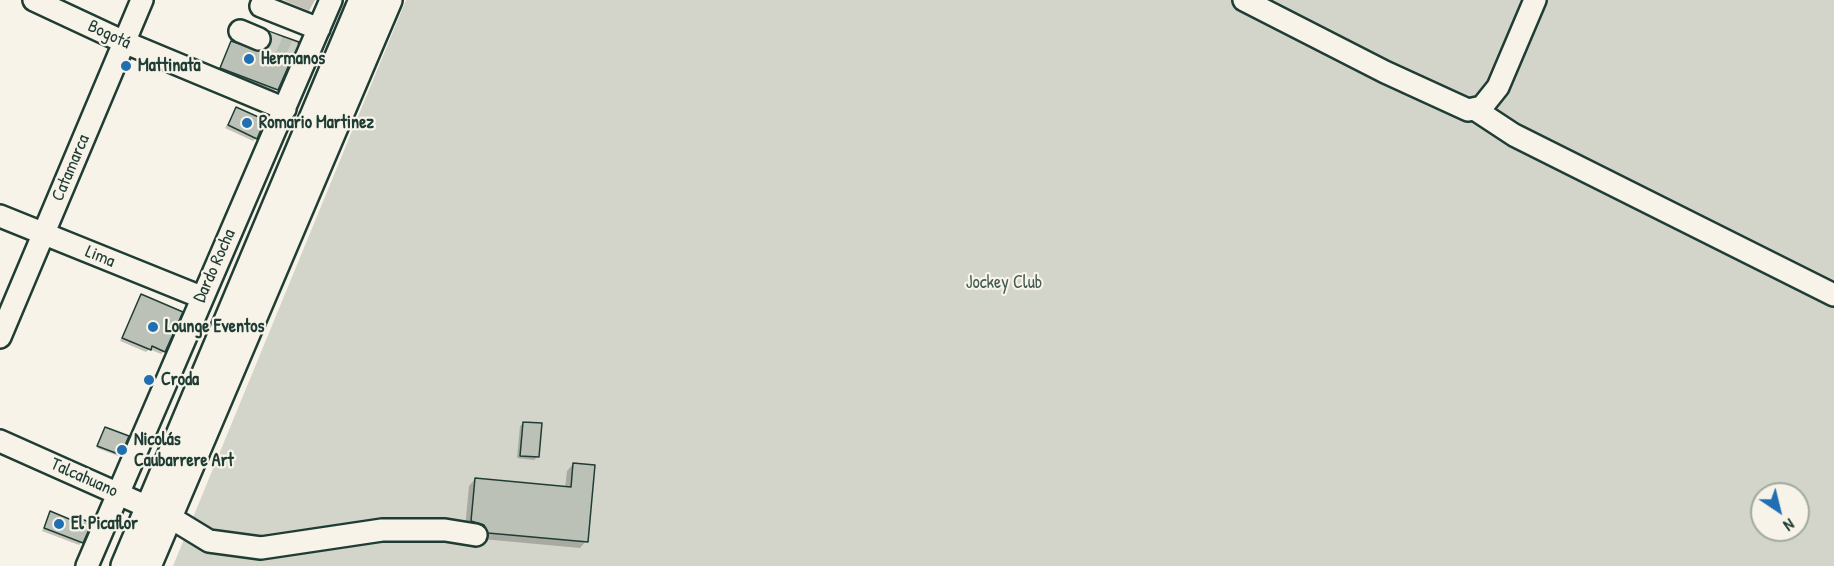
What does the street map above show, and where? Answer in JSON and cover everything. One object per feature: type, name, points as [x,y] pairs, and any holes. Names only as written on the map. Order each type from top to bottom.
[{"type":"main road","points":[[147,566],[159,512],[363,0]]},
{"type":"main road","points":[[125,566],[159,512],[388,0]]},
{"type":"street","name":"Bogotá","points":[[34,0],[124,42],[285,109]]},
{"type":"street","name":"Catamarca","points":[[0,337],[142,0]]},
{"type":"street","name":"Dardo Rocha","points":[[87,566],[201,297],[285,109],[303,58],[319,29],[331,0]]},
{"type":"street","points":[[1244,0],[1451,104],[1476,110],[1514,135],[1834,295]]},
{"type":"street","points":[[1476,110],[1487,103],[1498,87],[1535,0]]},
{"type":"street","points":[[261,6],[319,29]]},
{"type":"street","name":"Lima","points":[[0,216],[201,297]]},
{"type":"street","name":"Talcahuano","points":[[0,441],[118,492],[159,512],[209,541],[261,548],[382,530],[446,530],[476,535]]},
{"type":"green space","name":"Jockey Club","points":[[406,0],[1834,0],[1834,566],[173,566]]},
{"type":"building","name":"Hermanos","points":[[268,31],[299,42],[278,90],[220,68],[231,41],[261,51],[271,43]]},
{"type":"building","name":"Romario Martinez","points":[[236,107],[265,120],[257,139],[228,125]]},
{"type":"building","name":"Lounge Eventos","points":[[141,294],[183,312],[165,352],[152,346],[151,350],[122,338]]},
{"type":"building","points":[[523,422],[542,423],[539,457],[520,456]]},
{"type":"building","points":[[105,427],[129,436],[121,455],[97,446]]},
{"type":"building","points":[[573,463],[595,465],[588,542],[488,533],[484,525],[471,521],[475,478],[571,487]]},
{"type":"building","points":[[50,511],[74,521],[76,517],[92,523],[83,543],[44,528]]},
{"type":"tunnel","points":[[259,39],[300,56]]},
{"type":"place","name":"Hermanos","points":[[249,59]]},
{"type":"place","name":"Mattinata","points":[[126,66]]},
{"type":"place","name":"Romario Martinez","points":[[247,123]]},
{"type":"place","name":"Lounge Eventos","points":[[153,327]]},
{"type":"place","name":"Croda","points":[[149,380]]},
{"type":"place","name":"Nicolás Caubarrere Art","points":[[122,450]]},
{"type":"place","name":"El Picaflor","points":[[59,524]]}]
